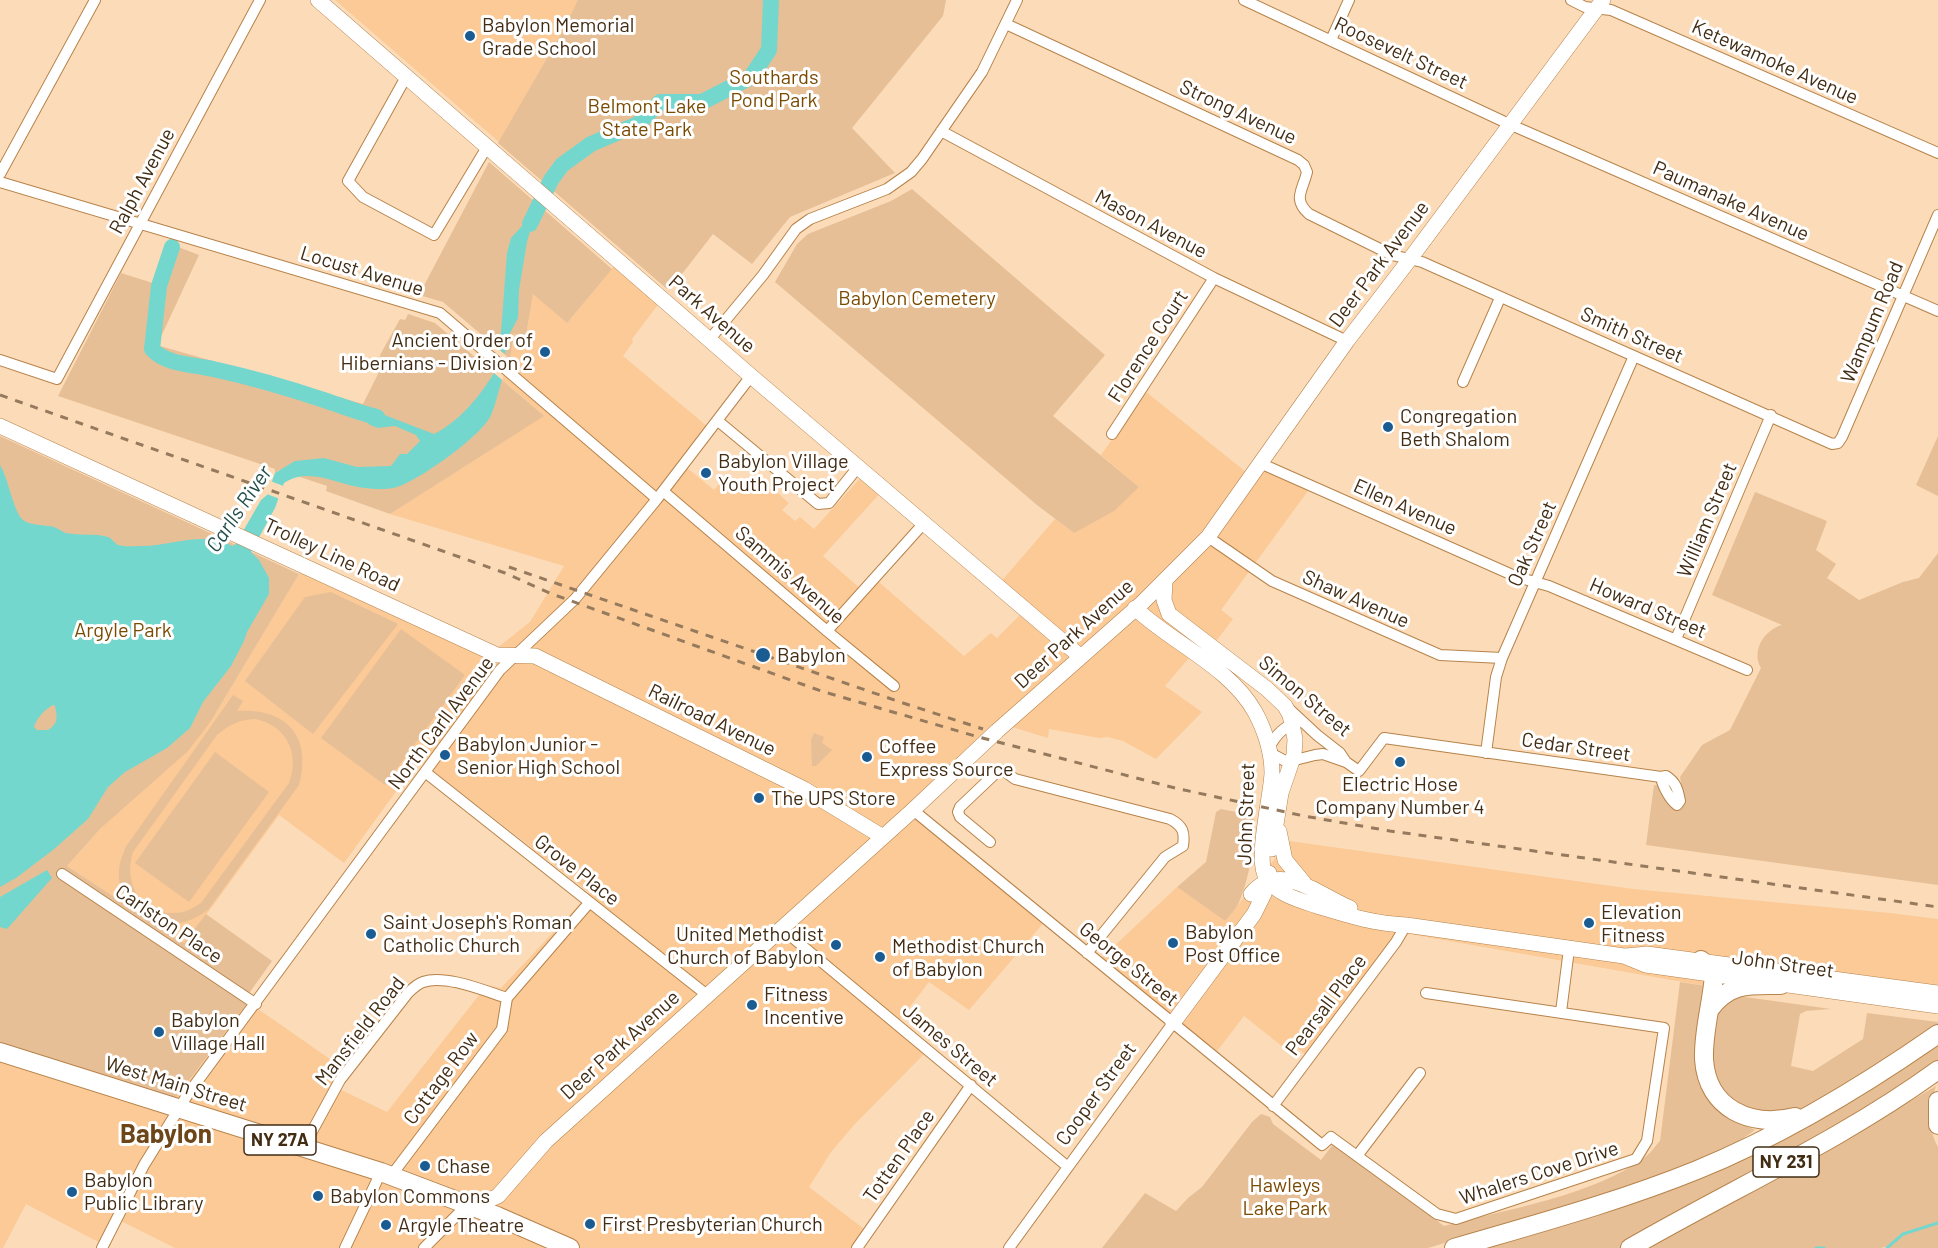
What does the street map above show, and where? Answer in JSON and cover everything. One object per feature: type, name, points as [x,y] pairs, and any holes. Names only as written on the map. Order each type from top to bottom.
[{"type":"main road","name":"Park Avenue","points":[[318,0],[552,204],[1081,657]]},
{"type":"main road","name":"Deer Park Avenue","points":[[473,1207],[498,1196],[546,1141],[1138,606],[1208,537],[1262,464],[1347,341],[1600,3]]},
{"type":"main road","name":"Trolley Line Road","points":[[0,426],[497,654],[516,655]]},
{"type":"main road","name":"Simon Street","points":[[1165,581],[1164,600],[1169,615],[1267,689],[1285,706]]},
{"type":"main road","name":"Simon Street","points":[[1138,606],[1222,656]]},
{"type":"main road","name":"Simon Street","points":[[1138,606],[1225,676],[1246,698],[1262,726],[1269,748]]},
{"type":"main road","name":"Railroad Avenue","points":[[516,655],[536,656],[804,789],[883,837]]},
{"type":"main road","name":"Cooper Street","points":[[1173,1023],[1254,914],[1264,894],[1278,822],[1281,793],[1291,762],[1298,723],[1285,706]]},
{"type":"main road","name":"John Street","points":[[1268,880],[1263,868],[1263,839],[1272,773],[1269,748]]},
{"type":"main road","name":"John Street","points":[[1278,822],[1285,860],[1298,877],[1306,895]]},
{"type":"main road","name":"Cooper Street","points":[[1216,964],[1251,894],[1263,839]]},
{"type":"main road","name":"John Street","points":[[1251,894],[1268,880],[1285,878],[1306,895],[1406,925],[1569,949],[1624,956],[1647,954],[1701,960],[1938,993]]},
{"type":"main road","name":"John Street","points":[[1254,914],[1272,903],[1306,895]]},
{"type":"main road","name":"John Street","points":[[1624,956],[1646,965],[1938,1006]]},
{"type":"main road","points":[[1701,960],[1714,975],[1704,1053],[1705,1068],[1713,1088],[1725,1104],[1741,1115],[1767,1121],[1817,1111]]},
{"type":"main road","points":[[1710,1009],[1720,996],[1737,987],[1781,985]]},
{"type":"main road","name":"NY 231","points":[[1454,1248],[1611,1202],[1676,1179],[1734,1154],[1817,1111],[1872,1079],[1938,1034]]},
{"type":"main road","name":"West Main Street","points":[[0,1052],[386,1174],[473,1207]]},
{"type":"main road","name":"NY 231","points":[[1630,1248],[1829,1139],[1938,1070]]},
{"type":"main road","points":[[1938,1101],[1938,1125]]},
{"type":"main road","name":"NY 27A","points":[[473,1207],[570,1248]]},
{"type":"street","points":[[0,174],[95,0]]},
{"type":"street","name":"Ralph Avenue","points":[[0,360],[57,379],[260,0]]},
{"type":"street","points":[[710,339],[763,275],[796,229],[810,219],[887,189],[911,172],[982,72],[1017,0]]},
{"type":"street","name":"Roosevelt Street","points":[[1244,0],[1509,124]]},
{"type":"street","points":[[1331,40],[1349,0]]},
{"type":"street","name":"Ketewamoke Avenue","points":[[1571,0],[1585,7],[1600,3],[1611,10],[1938,153]]},
{"type":"street","name":"Strong Avenue","points":[[1006,24],[1298,160],[1307,172],[1300,189],[1299,199],[1302,208],[1392,255],[1410,259]]},
{"type":"street","points":[[406,77],[348,181],[363,197],[434,235],[487,147]]},
{"type":"street","name":"Paumanake Avenue","points":[[1509,124],[1938,311]]},
{"type":"street","name":"Mason Avenue","points":[[941,132],[1214,278],[1347,341]]},
{"type":"street","name":"Locust Avenue","points":[[0,182],[440,313],[660,495]]},
{"type":"street","name":"Wampum Road","points":[[1838,443],[1938,215]]},
{"type":"street","name":"Smith Street","points":[[1410,259],[1422,262],[1772,415],[1832,444],[1838,443]]},
{"type":"street","name":"Florence Court","points":[[1112,434],[1214,278]]},
{"type":"street","points":[[1463,382],[1500,298]]},
{"type":"street","name":"Oak Street","points":[[1486,753],[1496,677],[1502,658],[1634,356]]},
{"type":"street","name":"North Carll Avenue","points":[[102,1248],[144,1165],[178,1108],[500,670],[575,599],[660,495],[752,376]]},
{"type":"street","name":"William Street","points":[[1676,639],[1772,415]]},
{"type":"street","points":[[718,421],[818,504],[829,503],[858,467]]},
{"type":"street","name":"Ellen Avenue","points":[[1262,464],[1517,577],[1535,581]]},
{"type":"street","name":"Sammis Avenue","points":[[660,495],[894,686]]},
{"type":"street","points":[[826,631],[924,523]]},
{"type":"street","name":"Shaw Avenue","points":[[1208,537],[1272,581],[1440,655],[1502,658]]},
{"type":"street","name":"Howard Street","points":[[1535,581],[1747,670]]},
{"type":"street","points":[[1298,723],[1276,735],[1269,748],[1281,760],[1291,762],[1315,754],[1323,754],[1346,762]]},
{"type":"street","name":"Simon Street","points":[[1298,723],[1340,753],[1346,762],[1359,771],[1384,738],[1486,753]]},
{"type":"street","name":"Cedar Street","points":[[1486,753],[1661,777]]},
{"type":"street","points":[[990,842],[960,817],[958,812],[960,807],[999,770],[1015,779],[1170,819],[1181,826],[1184,831],[1183,846],[1165,857],[1087,953]]},
{"type":"street","name":"Grove Place","points":[[425,772],[707,995]]},
{"type":"street","name":"George Street","points":[[913,810],[1322,1145]]},
{"type":"street","name":"Carlston Place","points":[[62,874],[256,1004]]},
{"type":"street","points":[[507,998],[589,903]]},
{"type":"street","name":"Pearsall Place","points":[[1274,1106],[1396,942],[1406,925]]},
{"type":"street","name":"James Street","points":[[782,928],[1068,1167]]},
{"type":"street","points":[[1561,1012],[1569,949]]},
{"type":"street","name":"Mansfield Road","points":[[303,1148],[340,1080],[408,993],[420,982],[434,980],[468,986],[507,998]]},
{"type":"street","name":"Whalers Cove Drive","points":[[1322,1145],[1331,1137],[1437,1214],[1456,1219],[1636,1159],[1647,1141],[1664,1028],[1426,993]]},
{"type":"street","name":"Cottage Row","points":[[345,1248],[386,1174],[502,1029],[507,998]]},
{"type":"street","name":"Cooper Street","points":[[1009,1248],[1173,1023]]},
{"type":"street","points":[[1357,1156],[1420,1073]]},
{"type":"street","name":"Totten Place","points":[[857,1248],[971,1085]]},
{"type":"street","points":[[424,1248],[458,1214],[473,1207]]},
{"type":"shaded area","points":[[335,0],[581,0],[499,142]]},
{"type":"shaded area","points":[[618,261],[663,298],[632,339],[633,342],[623,356],[708,427],[681,463],[714,490],[726,476],[743,489],[752,478],[768,491],[771,487],[789,503],[782,510],[795,521],[800,517],[814,529],[865,473],[884,489],[823,556],[862,590],[872,576],[964,656],[991,633],[997,638],[1026,609],[998,585],[1055,519],[1074,533],[1139,487],[1101,455],[1146,392],[1251,476],[1261,463],[1313,484],[1221,610],[1233,619],[1214,644],[1206,638],[1165,686],[1202,712],[1156,759],[1123,741],[1108,737],[1099,738],[1049,729],[1048,738],[1009,726],[914,811],[1046,920],[969,1010],[929,982],[895,1026],[928,1050],[854,1125],[831,1152],[809,1187],[868,1232],[856,1248],[175,1248],[117,1219],[104,1245],[26,1204],[3,1248],[0,1248],[0,1042],[174,1100],[248,1002],[340,1066],[335,1087],[387,1112],[487,985],[501,988],[590,893],[419,760],[344,863],[279,815],[185,944],[67,866],[101,828],[211,721],[299,574],[303,571],[487,656],[530,622],[564,566],[390,514],[543,416],[502,380],[510,359],[514,333],[525,341],[533,293],[567,323]]},
{"type":"shaded area","points":[[1289,841],[1633,889],[1938,919],[1938,990],[1710,955],[1706,986],[1398,932],[1307,1056],[1288,1040],[1283,1047],[1244,1016],[1214,1055],[1095,964],[1177,887],[1225,921]]},
{"type":"green space","name":"Southards Pond Park","points":[[578,0],[946,0],[943,16],[852,128],[895,173],[790,217],[752,264],[713,234],[668,292],[672,283],[667,289],[498,143]]},
{"type":"green space","points":[[489,162],[612,269],[567,323],[533,294],[525,341],[514,333],[510,359],[443,302],[419,295]]},
{"type":"green space","name":"Babylon Cemetery","points":[[912,189],[1105,355],[1053,416],[1139,487],[1114,511],[1074,533],[1037,505],[775,282],[797,244],[808,234],[891,201]]},
{"type":"green space","points":[[173,245],[199,255],[159,341],[160,346],[363,404],[381,368],[380,355],[400,319],[405,320],[408,314],[435,323],[544,416],[390,514],[326,491],[327,486],[279,470],[275,473],[275,469],[58,396],[121,273],[156,284],[167,249]]},
{"type":"green space","name":"Argyle Park","points":[[0,436],[299,574],[211,721],[188,751],[101,828],[67,866],[184,943],[206,914],[272,961],[245,999],[248,1002],[174,1100],[0,1042]]},
{"type":"green space","points":[[1938,436],[1938,496],[1916,485]]},
{"type":"green space","points":[[1755,492],[1827,521],[1816,550],[1836,564],[1827,578],[1859,600],[1919,578],[1938,553],[1938,885],[1646,845],[1654,785],[1682,789],[1680,777],[1702,745],[1730,730],[1761,668],[1758,655],[1761,642],[1770,631],[1782,625],[1712,595]]},
{"type":"green space","points":[[331,592],[398,624],[313,734],[245,681],[305,597]]},
{"type":"green space","points":[[401,629],[465,675],[385,785],[321,738]]},
{"type":"green space","points":[[233,695],[243,701],[237,711],[270,714],[292,728],[302,752],[299,785],[208,910],[190,920],[167,923],[146,916],[137,910],[123,893],[119,882],[120,865],[125,848]],"holes":[[[255,719],[266,722],[283,734],[292,752],[293,762],[289,783],[201,903],[179,913],[152,909],[137,894],[133,885],[130,874],[133,852],[217,735],[239,722]]]},
{"type":"green space","points":[[814,733],[824,737],[822,743],[832,750],[816,766],[812,766],[811,740]]},
{"type":"green space","points":[[215,752],[269,792],[189,902],[135,863]]},
{"type":"green space","points":[[1221,809],[1247,814],[1255,820],[1252,852],[1244,888],[1237,906],[1225,921],[1177,887],[1206,862],[1216,812]]},
{"type":"green space","name":"Hawleys Lake Park","points":[[1680,982],[1706,986],[1705,1093],[1726,1117],[1755,1130],[1718,1156],[1640,1184],[1428,1248],[1102,1248],[1145,1193],[1176,1211],[1202,1187],[1252,1122],[1261,1114],[1270,1117],[1273,1124],[1321,1160],[1334,1143],[1444,1226],[1549,1200],[1601,1182],[1645,1157],[1660,1141]]},
{"type":"green space","points":[[1731,995],[1831,1009],[1806,1011],[1800,1014],[1791,1066],[1813,1071],[1863,1039],[1867,1013],[1938,1022],[1938,1027],[1853,1081],[1803,1109],[1768,1118],[1722,1096],[1710,1065],[1714,1016]]},
{"type":"green space","points":[[1938,1041],[1938,1066],[1929,1073],[1620,1248],[1483,1248],[1619,1207]]},
{"type":"green space","points":[[1936,1086],[1930,1117],[1932,1132],[1938,1147],[1938,1248],[1889,1248],[1889,1246],[1881,1248],[1647,1248],[1801,1166]]},
{"type":"water","points":[[533,201],[543,209],[531,228],[527,242],[519,290],[518,318],[509,335],[505,354],[495,346],[501,332],[507,253],[511,238],[522,226]]},
{"type":"water","name":"Argyle Park","points":[[494,373],[502,380],[493,411],[486,424],[449,456],[407,483],[393,488],[372,489],[314,476],[304,476],[284,483],[275,508],[251,552],[259,560],[269,578],[269,594],[231,666],[203,702],[190,728],[167,748],[125,772],[108,787],[88,819],[53,850],[0,887],[0,465],[20,516],[29,523],[53,527],[66,533],[108,537],[118,545],[124,546],[211,539],[232,546],[235,545],[261,500],[267,495],[275,473],[295,461],[324,458],[357,467],[391,466],[400,454],[407,454],[420,441],[416,435],[395,426],[378,428],[370,425],[355,412],[382,414],[434,434],[460,415]],"holes":[[[55,706],[57,717],[54,725],[48,730],[37,730],[34,727],[39,718],[50,707]]]},
{"type":"water","points":[[47,870],[52,878],[7,929],[0,927],[0,897]]},
{"type":"pier","points":[[268,480],[286,487],[280,499],[264,493]]},
{"type":"waterway","name":"Carlls River","points":[[530,224],[551,180],[562,165],[591,144],[638,124],[660,102],[702,102],[751,77],[769,50],[771,0]]},
{"type":"waterway","points":[[172,247],[159,286],[152,349],[158,354],[172,361],[269,383],[377,417]]},
{"type":"waterway","points":[[1887,1248],[1903,1234],[1938,1223]]},
{"type":"waterway","points":[[1816,1248],[1824,1248]]},
{"type":"railway","points":[[0,395],[505,573],[552,594],[821,691],[975,736],[1175,788],[1304,816],[1390,831],[1938,907]]},
{"type":"railway","points":[[509,567],[983,729]]},
{"type":"place","name":"Babylon Memorial Grade School","points":[[470,36]]},
{"type":"place","name":"Ancient Order of Hibernians - Division 2","points":[[545,352]]},
{"type":"place","name":"Congregation Beth Shalom","points":[[1388,427]]},
{"type":"place","name":"Babylon Village Youth Project","points":[[706,473]]},
{"type":"place","name":"Babylon","points":[[763,655]]},
{"type":"place","name":"Babylon Junior - Senior High School","points":[[445,755]]},
{"type":"place","name":"Coffee Express Source","points":[[867,757]]},
{"type":"place","name":"Electric Hose Company Number 4","points":[[1400,762]]},
{"type":"place","name":"The UPS Store","points":[[759,798]]},
{"type":"place","name":"Elevation Fitness","points":[[1589,923]]},
{"type":"place","name":"Saint Joseph's Roman Catholic Church","points":[[371,934]]},
{"type":"place","name":"Babylon Post Office","points":[[1173,943]]},
{"type":"place","name":"United Methodist Church of Babylon","points":[[836,945]]},
{"type":"place","name":"Methodist Church of Babylon","points":[[880,957]]},
{"type":"place","name":"Fitness Incentive","points":[[752,1005]]},
{"type":"place","name":"Babylon Village Hall","points":[[159,1032]]},
{"type":"place","name":"Chase","points":[[425,1166]]},
{"type":"place","name":"Babylon Public Library","points":[[72,1192]]},
{"type":"place","name":"Babylon Commons","points":[[318,1196]]},
{"type":"place","name":"First Presbyterian Church","points":[[590,1224]]},
{"type":"place","name":"Argyle Theatre","points":[[386,1225]]},
{"type":"district","name":"Babylon","points":[[166,1134]]},
{"type":"park label","name":"Belmont Lake State Park","points":[[647,118]]}]
